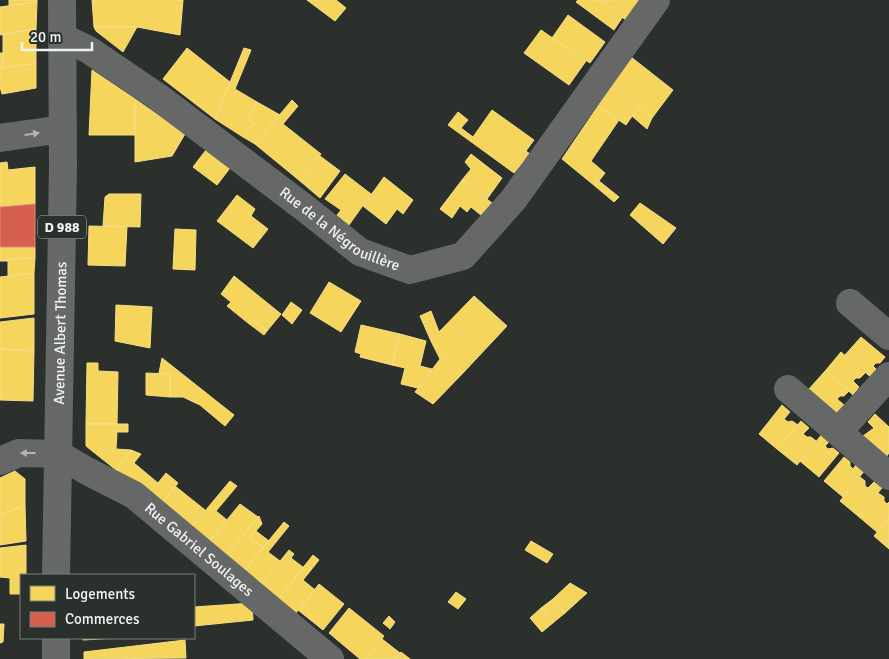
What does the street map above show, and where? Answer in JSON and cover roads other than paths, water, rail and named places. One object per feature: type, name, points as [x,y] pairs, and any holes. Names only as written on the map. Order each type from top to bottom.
[{"type":"main road","name":"Avenue Albert Thomas","points":[[56,574],[63,129],[62,0]]},
{"type":"main road","points":[[56,639],[56,659]]},
{"type":"street","name":"Rue de la Négrouillère","points":[[62,37],[89,50],[158,97],[360,252],[410,270],[463,256],[513,200],[656,0]]},
{"type":"street","points":[[0,138],[63,129]]},
{"type":"street","points":[[850,303],[889,336]]},
{"type":"street","points":[[838,432],[889,376]]},
{"type":"street","points":[[788,389],[889,476]]},
{"type":"street","points":[[0,461],[19,453],[58,454]]},
{"type":"street","name":"Rue Gabriel Soulages","points":[[58,454],[87,472],[134,495],[330,659]]}]
